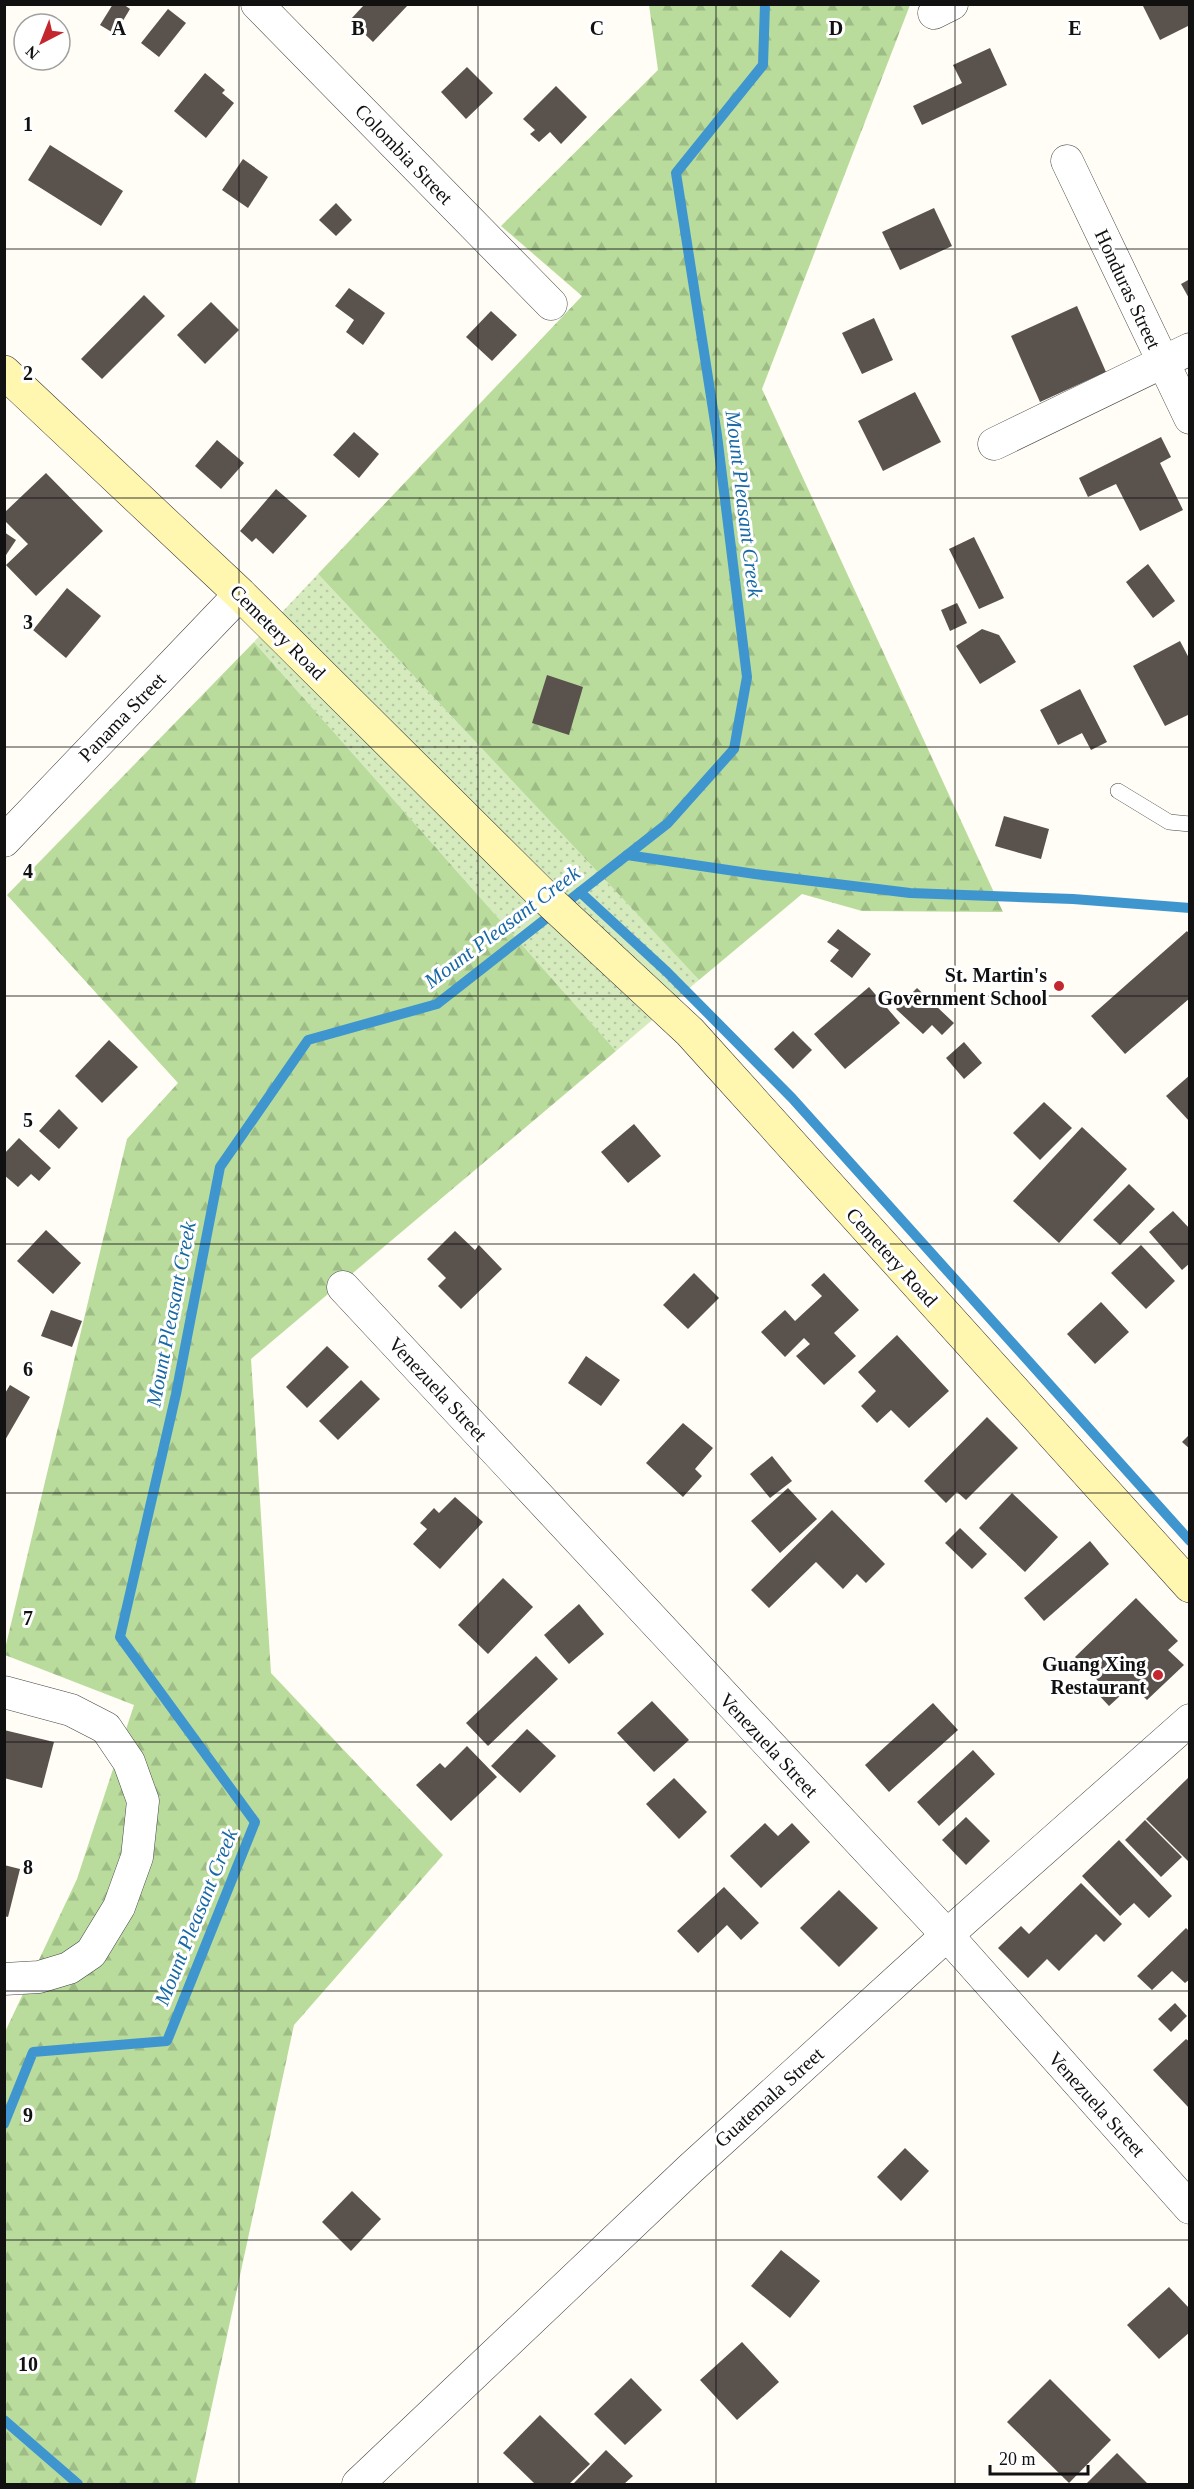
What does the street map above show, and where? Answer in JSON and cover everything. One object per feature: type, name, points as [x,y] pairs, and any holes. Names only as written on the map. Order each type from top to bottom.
[{"type":"street","name":"Colombia Street","points":[[258,4],[551,304]]},
{"type":"street","name":"Honduras Street","points":[[1067,161],[1176,355],[1190,418]]},
{"type":"street","points":[[994,444],[1176,355]]},
{"type":"street","name":"Cemetery Road","points":[[4,372],[240,594],[546,898],[690,1032],[1190,1586]]},
{"type":"street","name":"Panama Street","points":[[4,841],[240,594]]},
{"type":"street","name":"Venezuela Street","points":[[343,1287],[947,1935],[1190,2208]]},
{"type":"street","points":[[4,1692],[71,1710],[106,1728],[129,1762],[142,1801],[137,1857],[119,1907],[91,1953],[69,1968],[39,1977],[4,1979]]},
{"type":"street","name":"Guatemala Street","points":[[358,2484],[682,2177],[947,1935],[1190,1720]]},
{"type":"lane","points":[[1118,791],[1169,822],[1190,824]]},
{"type":"green space","points":[[649,5],[910,5],[762,389],[1003,912],[862,911],[802,894],[699,980],[318,574],[582,296],[501,226],[658,70]]},
{"type":"green space","points":[[318,574],[699,980],[616,1051],[254,642]]},
{"type":"green space","points":[[254,642],[616,1051],[251,1359],[271,1673],[443,1855],[294,2025],[195,2484],[5,2484],[5,2032],[77,1879],[134,1705],[5,1655],[5,1649],[127,1139],[178,1083],[7,895]]},
{"type":"building","points":[[113,4],[123,4],[130,9],[115,34],[100,25]]},
{"type":"building","points":[[1142,4],[1190,4],[1190,25],[1160,40]]},
{"type":"building","points":[[364,5],[408,5],[373,42],[350,20]]},
{"type":"building","points":[[168,9],[186,23],[159,57],[141,43]]},
{"type":"building","points":[[990,48],[1007,85],[922,125],[913,106],[962,83],[953,65]]},
{"type":"building","points":[[467,67],[493,93],[466,119],[441,92]]},
{"type":"building","points":[[205,73],[225,90],[222,93],[234,103],[206,138],[174,111]]},
{"type":"building","points":[[556,86],[587,117],[561,144],[550,132],[539,142],[530,134],[535,130],[523,119]]},
{"type":"building","points":[[50,145],[123,191],[101,226],[28,180]]},
{"type":"building","points":[[243,159],[268,177],[248,208],[222,190]]},
{"type":"building","points":[[336,203],[352,220],[336,236],[319,220]]},
{"type":"building","points":[[934,208],[952,246],[900,270],[882,232]]},
{"type":"building","points":[[1190,279],[1190,300],[1181,284]]},
{"type":"building","points":[[349,288],[385,313],[363,345],[346,332],[354,320],[335,306]]},
{"type":"building","points":[[144,295],[165,316],[102,379],[81,359]]},
{"type":"building","points":[[211,302],[239,330],[205,364],[177,335]]},
{"type":"building","points":[[1077,306],[1106,372],[1040,402],[1011,336]]},
{"type":"building","points":[[491,311],[517,335],[492,361],[466,337]]},
{"type":"building","points":[[874,318],[893,360],[862,374],[842,333]]},
{"type":"building","points":[[915,392],[941,442],[883,471],[858,421]]},
{"type":"building","points":[[354,432],[379,454],[359,478],[333,455]]},
{"type":"building","points":[[1161,437],[1171,457],[1160,463],[1183,510],[1140,531],[1116,484],[1088,497],[1079,478]]},
{"type":"building","points":[[217,440],[244,463],[221,489],[195,466]]},
{"type":"building","points":[[46,473],[103,531],[36,596],[6,565],[28,544],[4,520],[4,513]]},
{"type":"building","points":[[276,489],[307,516],[273,554],[256,538],[252,542],[240,531]]},
{"type":"building","points":[[4,532],[16,540],[4,558]]},
{"type":"building","points":[[974,537],[1004,598],[979,609],[949,549]]},
{"type":"building","points":[[1148,564],[1175,601],[1153,618],[1126,582]]},
{"type":"building","points":[[67,588],[101,616],[66,658],[33,630]]},
{"type":"building","points":[[957,603],[967,623],[950,631],[941,610]]},
{"type":"building","points":[[982,629],[999,635],[1016,662],[980,684],[956,646]]},
{"type":"building","points":[[1180,641],[1190,660],[1190,714],[1165,726],[1133,666]]},
{"type":"building","points":[[547,675],[583,687],[569,735],[532,723]]},
{"type":"building","points":[[1080,689],[1107,742],[1091,750],[1082,733],[1058,745],[1040,710]]},
{"type":"building","points":[[1004,816],[1049,829],[1041,859],[995,846]]},
{"type":"building","points":[[838,929],[871,954],[852,978],[830,961],[839,950],[827,942]]},
{"type":"building","points":[[1187,931],[1190,935],[1190,998],[1125,1054],[1091,1016]]},
{"type":"building","points":[[869,987],[900,1023],[845,1069],[814,1034]]},
{"type":"building","points":[[917,988],[954,1023],[942,1035],[932,1025],[923,1034],[896,1009]]},
{"type":"building","points":[[793,1031],[812,1050],[793,1069],[774,1049]]},
{"type":"building","points":[[109,1040],[138,1067],[102,1103],[75,1076]]},
{"type":"building","points":[[964,1042],[982,1063],[964,1079],[946,1058]]},
{"type":"building","points":[[1190,1075],[1190,1122],[1166,1096]]},
{"type":"building","points":[[1044,1102],[1072,1128],[1040,1160],[1013,1133]]},
{"type":"building","points":[[59,1109],[78,1128],[59,1149],[39,1131]]},
{"type":"building","points":[[634,1124],[661,1156],[628,1183],[601,1152]]},
{"type":"building","points":[[1082,1127],[1127,1169],[1059,1243],[1013,1201]]},
{"type":"building","points":[[19,1138],[51,1168],[39,1181],[31,1174],[18,1187],[4,1175],[4,1154]]},
{"type":"building","points":[[1129,1184],[1155,1209],[1120,1245],[1093,1220]]},
{"type":"building","points":[[1173,1211],[1190,1229],[1190,1263],[1182,1270],[1149,1232]]},
{"type":"building","points":[[46,1230],[81,1263],[53,1294],[17,1261]]},
{"type":"building","points":[[455,1231],[475,1250],[479,1245],[502,1269],[461,1309],[438,1286],[446,1278],[427,1259]]},
{"type":"building","points":[[1141,1245],[1175,1281],[1146,1309],[1111,1273]]},
{"type":"building","points":[[694,1273],[719,1298],[688,1329],[663,1305]]},
{"type":"building","points":[[824,1273],[859,1310],[834,1333],[856,1356],[824,1385],[796,1356],[810,1344],[804,1338],[785,1357],[761,1332],[785,1310],[795,1321],[822,1296],[811,1285]]},
{"type":"building","points":[[1101,1302],[1129,1332],[1095,1364],[1067,1334]]},
{"type":"building","points":[[51,1310],[82,1321],[72,1347],[41,1336]]},
{"type":"building","points":[[897,1335],[949,1391],[909,1428],[891,1410],[877,1423],[861,1406],[876,1391],[858,1372]]},
{"type":"building","points":[[327,1346],[349,1367],[307,1408],[286,1387]]},
{"type":"building","points":[[586,1356],[620,1380],[601,1406],[568,1383]]},
{"type":"building","points":[[361,1380],[380,1399],[338,1440],[319,1421]]},
{"type":"building","points":[[10,1385],[30,1397],[4,1442],[4,1395]]},
{"type":"building","points":[[987,1417],[1018,1448],[966,1500],[957,1492],[946,1503],[924,1481]]},
{"type":"building","points":[[683,1423],[713,1448],[695,1469],[702,1476],[683,1497],[646,1463]]},
{"type":"building","points":[[1190,1434],[1190,1449],[1182,1442]]},
{"type":"building","points":[[772,1456],[792,1481],[770,1498],[750,1474]]},
{"type":"building","points":[[788,1488],[817,1519],[780,1553],[751,1521]]},
{"type":"building","points":[[1012,1493],[1058,1537],[1025,1572],[979,1528]]},
{"type":"building","points":[[455,1497],[483,1522],[440,1569],[413,1544],[427,1529],[420,1523],[434,1508],[439,1513]]},
{"type":"building","points":[[832,1510],[885,1564],[866,1583],[857,1574],[843,1589],[816,1562],[769,1608],[751,1590]]},
{"type":"building","points":[[960,1528],[987,1554],[972,1569],[945,1543]]},
{"type":"building","points":[[1090,1541],[1109,1564],[1044,1621],[1024,1598]]},
{"type":"building","points":[[503,1578],[533,1607],[488,1654],[458,1625]]},
{"type":"building","points":[[1136,1598],[1178,1641],[1168,1650],[1184,1665],[1147,1700],[1132,1685],[1109,1706],[1095,1691],[1102,1685],[1075,1657]]},
{"type":"building","points":[[579,1604],[604,1634],[569,1664],[544,1635]]},
{"type":"building","points":[[536,1656],[558,1679],[488,1746],[466,1723]]},
{"type":"building","points":[[652,1701],[689,1740],[654,1772],[617,1733]]},
{"type":"building","points":[[933,1703],[958,1730],[889,1792],[865,1765]]},
{"type":"building","points":[[527,1729],[556,1756],[520,1793],[491,1766]]},
{"type":"building","points":[[4,1730],[54,1742],[42,1788],[4,1778]]},
{"type":"building","points":[[467,1746],[497,1777],[451,1821],[416,1785],[440,1763],[445,1768]]},
{"type":"building","points":[[973,1750],[995,1774],[939,1826],[917,1802]]},
{"type":"building","points":[[1190,1776],[1190,1863],[1146,1819]]},
{"type":"building","points":[[674,1778],[707,1812],[679,1839],[646,1804]]},
{"type":"building","points":[[966,1817],[990,1841],[966,1865],[942,1840]]},
{"type":"building","points":[[1145,1820],[1182,1857],[1161,1877],[1125,1840]]},
{"type":"building","points":[[765,1823],[778,1836],[792,1823],[810,1842],[761,1888],[730,1856]]},
{"type":"building","points":[[1119,1840],[1172,1896],[1149,1918],[1134,1903],[1120,1916],[1082,1876]]},
{"type":"building","points":[[4,1865],[20,1869],[8,1917],[4,1916]]},
{"type":"building","points":[[1081,1883],[1122,1924],[1104,1942],[1096,1934],[1059,1971],[1047,1959],[1028,1978],[998,1948],[1021,1926],[1029,1934]]},
{"type":"building","points":[[724,1887],[759,1923],[741,1940],[727,1925],[698,1953],[677,1931]]},
{"type":"building","points":[[839,1890],[878,1928],[839,1967],[800,1928]]},
{"type":"building","points":[[1186,1928],[1190,1932],[1190,1979],[1185,1983],[1172,1971],[1152,1990],[1137,1976]]},
{"type":"building","points":[[1175,2003],[1187,2016],[1171,2032],[1158,2019]]},
{"type":"building","points":[[1186,2039],[1190,2042],[1190,2109],[1153,2070]]},
{"type":"building","points":[[905,2148],[929,2171],[901,2201],[877,2177]]},
{"type":"building","points":[[352,2191],[381,2219],[351,2251],[322,2222]]},
{"type":"building","points":[[781,2250],[820,2281],[790,2318],[751,2286]]},
{"type":"building","points":[[1169,2287],[1190,2309],[1190,2332],[1159,2359],[1127,2325]]},
{"type":"building","points":[[742,2342],[779,2382],[737,2420],[700,2380]]},
{"type":"building","points":[[631,2378],[662,2410],[625,2445],[594,2414]]},
{"type":"building","points":[[1050,2379],[1111,2440],[1069,2483],[1007,2422]]},
{"type":"building","points":[[540,2415],[590,2464],[569,2484],[535,2484],[503,2453]]},
{"type":"building","points":[[606,2450],[633,2476],[624,2484],[573,2484]]},
{"type":"building","points":[[1117,2453],[1148,2484],[1086,2484]]},
{"type":"waterway","name":"Mount Pleasant Creek","points":[[4,2124],[33,2052],[167,2041],[255,1822],[120,1637],[176,1394],[220,1167],[308,1040],[437,1004],[668,823],[734,749],[747,677],[717,435],[676,173],[763,65],[765,4]]},
{"type":"waterway","points":[[627,855],[910,893],[1073,899],[1190,908]]},
{"type":"waterway","points":[[580,892],[667,972],[792,1098],[1190,1541]]},
{"type":"waterway","points":[[4,2420],[78,2484]]},
{"type":"place","name":"St. Martin's Government School","points":[[1059,986]]},
{"type":"place","name":"Guang Xing Restaurant","points":[[1158,1675]]}]
